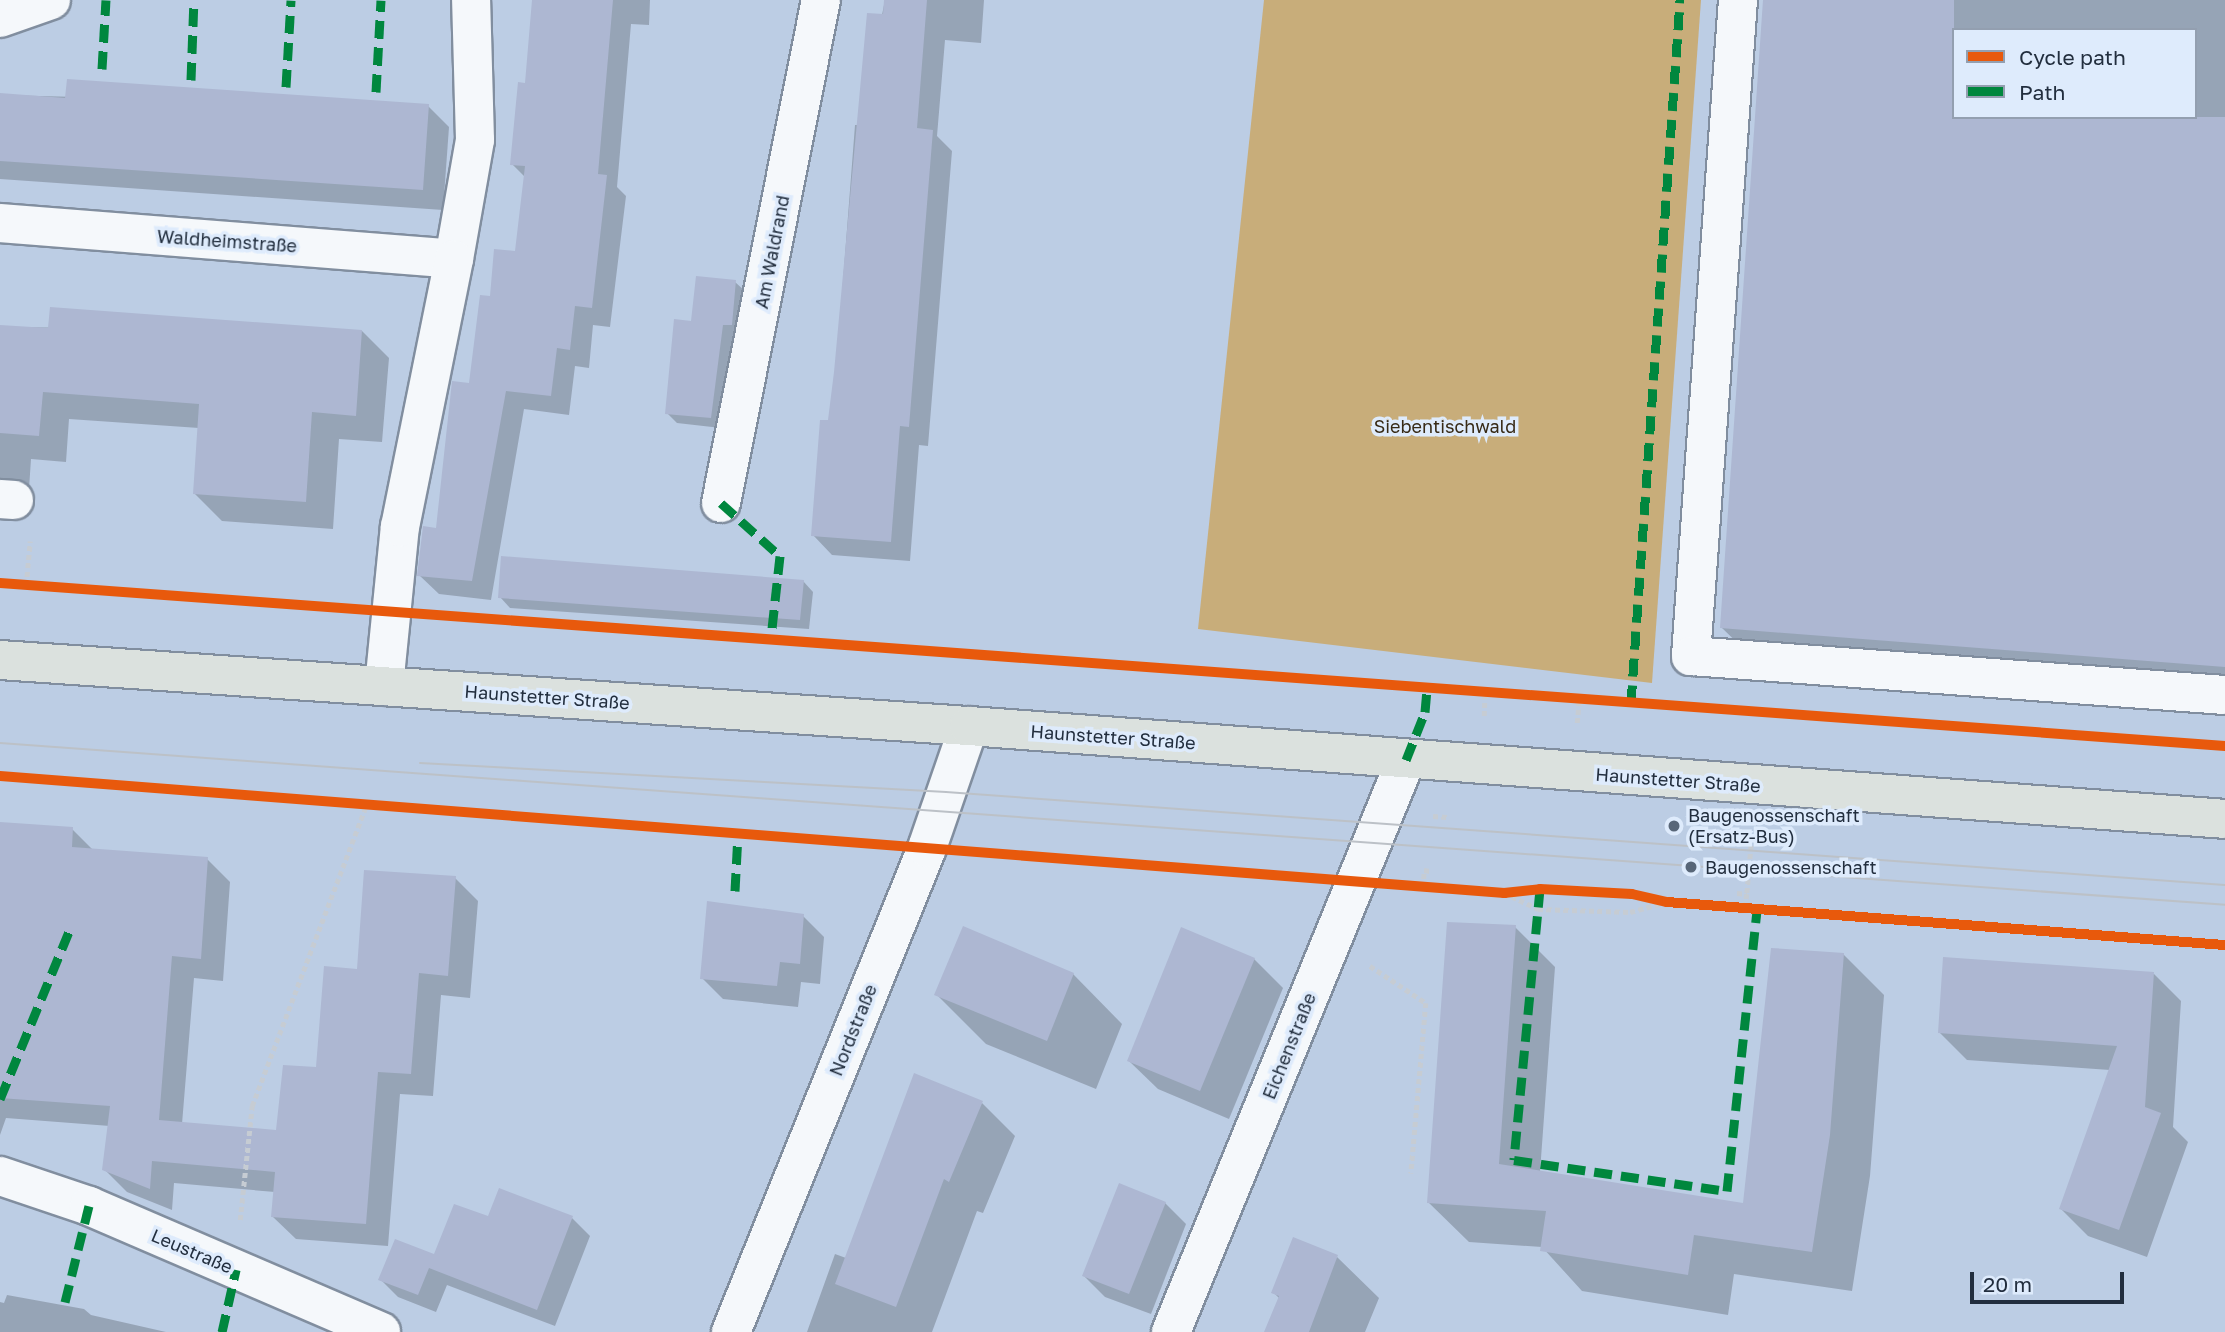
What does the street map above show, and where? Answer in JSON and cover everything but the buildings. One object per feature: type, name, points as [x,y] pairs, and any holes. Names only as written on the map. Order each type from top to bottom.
[{"type":"main road","name":"Haunstetter Straße","points":[[0,660],[969,726],[2225,819]]},
{"type":"street","points":[[0,18],[51,0]]},
{"type":"street","points":[[384,686],[400,527],[475,140],[471,0]]},
{"type":"street","name":"Am Waldrand","points":[[721,503],[821,0]]},
{"type":"street","points":[[1738,0],[1691,656],[2225,695]]},
{"type":"street","name":"Waldheimstraße","points":[[0,223],[454,258]]},
{"type":"street","name":"Nordstraße","points":[[730,1332],[928,848],[969,726]]},
{"type":"street","name":"Eichenstraße","points":[[1171,1332],[1406,760]]},
{"type":"street","name":"Leustraße","points":[[0,1176],[89,1206],[382,1332]]},
{"type":"path","points":[[1484,716],[1485,692]]},
{"type":"path","points":[[1577,723],[1579,699]]},
{"type":"path","points":[[236,1270],[251,1106],[367,803]]},
{"type":"path","points":[[1736,836],[1752,837],[1745,908]]},
{"type":"path","points":[[1423,887],[1424,870],[1430,871]]},
{"type":"path","points":[[1504,893],[1528,890]]},
{"type":"path","points":[[1504,893],[1538,909],[1630,912],[1667,901]]},
{"type":"path","points":[[1737,893],[1747,894]]},
{"type":"path","points":[[1643,897],[1667,901]]},
{"type":"path","points":[[1332,941],[1426,1003],[1411,1173]]},
{"type":"green space","name":"Siebentischwald","points":[[1264,0],[1701,0],[1652,683],[1198,629]]},
{"type":"tram line","points":[[0,743],[2225,905]]},
{"type":"tram line","points":[[420,763],[946,792],[2225,885]]},
{"type":"marked path","points":[[102,69],[106,0]]},
{"type":"marked path","points":[[191,80],[194,0]]},
{"type":"marked path","points":[[286,87],[291,0]]},
{"type":"marked path","points":[[376,92],[381,0]]},
{"type":"marked path","points":[[1631,703],[1680,0]]},
{"type":"marked path","points":[[721,503],[780,556],[771,638]]},
{"type":"marked path","points":[[1406,760],[1425,712],[1427,688]]},
{"type":"marked path","points":[[735,891],[738,833]]},
{"type":"marked path","points":[[1540,889],[1514,1160],[1727,1191],[1757,909]]},
{"type":"marked path","points":[[0,1099],[71,927]]},
{"type":"marked path","points":[[65,1302],[89,1206]]},
{"type":"marked path","points":[[222,1332],[236,1270]]},
{"type":"cycle path","points":[[0,583],[2225,746]]},
{"type":"cycle path","points":[[0,776],[1504,893],[1540,889],[1632,894],[1667,902],[2225,945]]},
{"type":"place","name":"Baugenossenschaft (Ersatz-Bus)","points":[[1674,826]]},
{"type":"place","name":"Baugenossenschaft","points":[[1691,867]]}]
